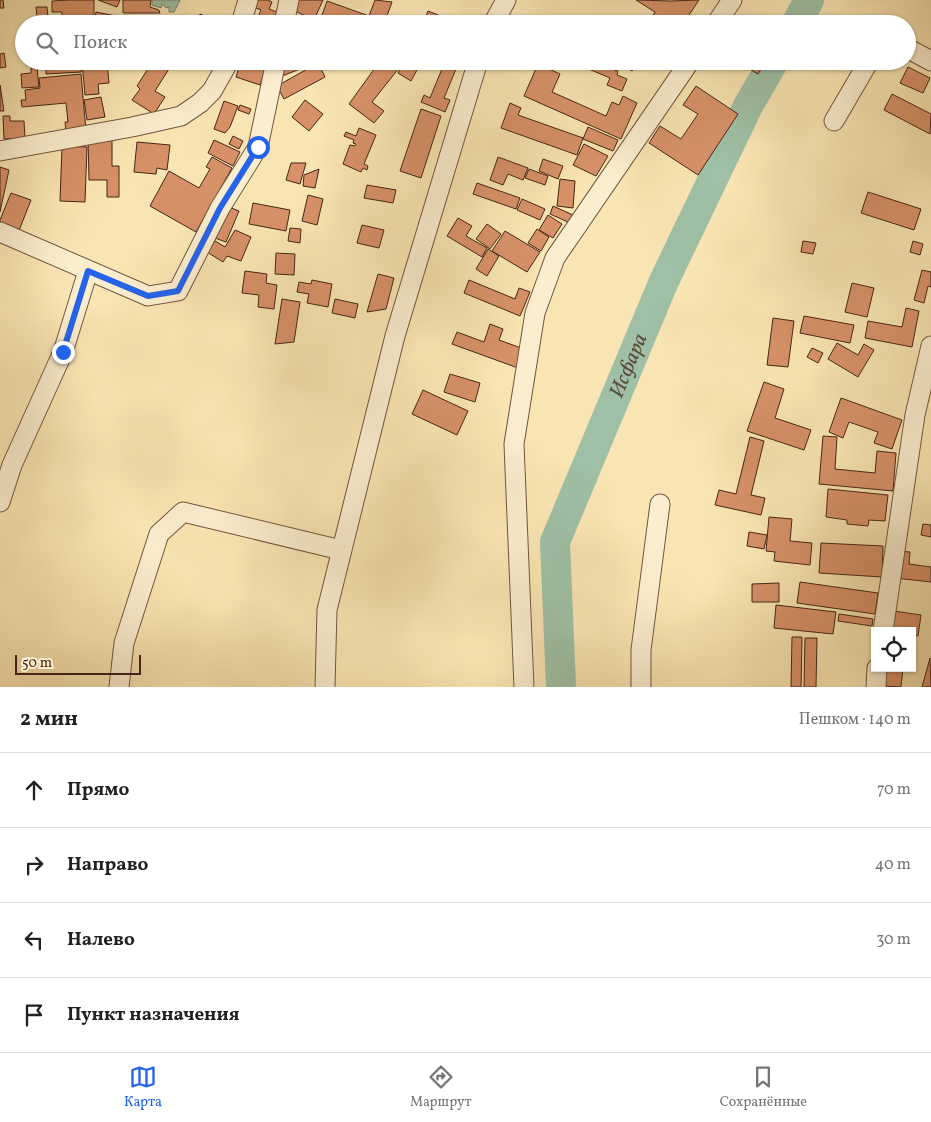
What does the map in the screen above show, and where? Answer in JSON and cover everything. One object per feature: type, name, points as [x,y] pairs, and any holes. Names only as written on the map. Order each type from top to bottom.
[{"type":"street","points":[[244,15],[248,0]]},
{"type":"street","points":[[286,15],[289,0]]},
{"type":"street","points":[[498,15],[506,0]]},
{"type":"street","points":[[722,15],[732,0]]},
{"type":"street","points":[[916,53],[931,61]]},
{"type":"street","points":[[0,152],[181,116],[200,104],[212,90],[224,70]]},
{"type":"street","points":[[0,232],[148,296],[178,291],[220,208],[258,147],[274,70]]},
{"type":"street","points":[[325,687],[326,610],[395,336],[475,70]]},
{"type":"street","points":[[524,687],[514,444],[535,313],[555,258],[684,70]]},
{"type":"street","points":[[834,121],[863,70]]},
{"type":"street","points":[[0,502],[12,465],[63,352],[88,271]]},
{"type":"street","points":[[884,627],[915,415],[931,346]]},
{"type":"street","points":[[641,687],[640,650],[660,504]]},
{"type":"street","points":[[119,687],[124,643],[159,534],[184,512],[342,550]]},
{"type":"street","points":[[876,687],[877,672]]},
{"type":"shaded area","points":[[152,0],[180,0],[174,12],[169,12],[169,7],[166,8],[162,4],[161,8],[152,5]]},
{"type":"building","points":[[0,0],[3,0],[4,8],[0,8]]},
{"type":"building","points":[[94,0],[94,15],[62,15],[62,12],[52,12],[52,1]]},
{"type":"building","points":[[98,0],[120,0],[117,7]]},
{"type":"building","points":[[123,0],[151,0],[150,7],[159,10],[160,13],[123,13]]},
{"type":"building","points":[[257,0],[268,0],[272,2],[269,9],[277,12],[276,15],[259,15],[261,10],[254,7]]},
{"type":"building","points":[[295,0],[323,0],[316,15],[304,15],[291,9]]},
{"type":"building","points":[[375,0],[392,2],[387,15],[369,15]]},
{"type":"building","points":[[636,0],[699,0],[689,15],[653,15],[655,12]]},
{"type":"building","points":[[327,1],[366,15],[322,15]]},
{"type":"building","points":[[36,7],[47,7],[48,15],[37,15]]},
{"type":"building","points":[[428,11],[438,15],[426,15]]},
{"type":"building","points":[[96,12],[111,15],[96,15]]},
{"type":"building","points":[[4,53],[6,67],[0,68],[0,54]]},
{"type":"building","points":[[31,70],[37,70],[39,87],[22,88],[21,74],[31,73]]},
{"type":"building","points":[[46,70],[81,70],[81,72],[46,74]]},
{"type":"building","points":[[83,70],[108,70],[109,83],[98,84],[99,94],[85,95]]},
{"type":"building","points":[[147,70],[168,70],[155,91],[165,97],[154,114],[132,100],[140,89],[137,86]]},
{"type":"building","points":[[238,70],[265,70],[260,85],[236,77]]},
{"type":"building","points":[[284,70],[297,70],[282,76]]},
{"type":"building","points":[[306,70],[322,70],[325,77],[284,99],[277,86]]},
{"type":"building","points":[[374,70],[397,70],[372,102],[384,111],[374,123],[349,104]]},
{"type":"building","points":[[400,70],[417,70],[411,81],[398,73]]},
{"type":"building","points":[[442,70],[456,70],[444,98],[450,100],[445,112],[421,102],[424,95],[430,98]]},
{"type":"building","points":[[535,70],[551,70],[560,74],[552,92],[606,116],[612,102],[619,105],[623,96],[637,103],[621,139],[524,96]]},
{"type":"building","points":[[591,70],[618,71],[617,75],[627,79],[622,91],[607,85],[610,78]]},
{"type":"building","points":[[752,70],[760,70],[758,74]]},
{"type":"building","points":[[906,70],[914,70],[930,78],[923,93],[900,83]]},
{"type":"building","points":[[81,74],[86,131],[66,133],[65,122],[68,122],[66,103],[22,107],[21,100],[26,100],[25,90],[40,88],[39,78]]},
{"type":"building","points":[[0,85],[4,111],[0,111]]},
{"type":"building","points":[[696,86],[738,114],[698,175],[649,143],[660,126],[681,139],[698,114],[683,105]]},
{"type":"building","points":[[892,94],[931,114],[930,134],[884,110]]},
{"type":"building","points":[[101,97],[105,117],[87,120],[84,100]]},
{"type":"building","points":[[305,100],[323,114],[309,131],[292,117]]},
{"type":"building","points":[[224,101],[238,106],[230,127],[225,133],[214,129]]},
{"type":"building","points":[[510,103],[521,108],[518,115],[583,138],[577,155],[501,128]]},
{"type":"building","points":[[240,105],[251,109],[249,114],[238,110]]},
{"type":"building","points":[[421,109],[441,116],[421,178],[400,171]]},
{"type":"building","points":[[3,116],[10,116],[10,121],[24,121],[25,138],[4,139]]},
{"type":"building","points":[[588,127],[618,140],[613,151],[583,139]]},
{"type":"building","points":[[359,128],[376,135],[364,164],[368,166],[367,170],[363,168],[361,172],[343,164],[350,145],[355,146],[356,144],[353,143],[354,140],[344,136],[346,132],[356,136]]},
{"type":"building","points":[[233,136],[243,141],[239,149],[229,144]]},
{"type":"building","points":[[88,139],[112,139],[112,166],[119,166],[119,197],[107,197],[107,180],[89,180]]},
{"type":"building","points":[[214,140],[240,152],[233,166],[208,153]]},
{"type":"building","points":[[137,142],[170,145],[167,170],[157,168],[156,174],[134,172]]},
{"type":"building","points":[[584,144],[608,156],[596,176],[573,165]]},
{"type":"building","points":[[62,146],[87,147],[85,202],[60,201]]},
{"type":"building","points":[[212,157],[232,168],[196,232],[150,206],[169,171],[199,188],[210,169],[206,167]]},
{"type":"building","points":[[498,157],[528,168],[523,180],[508,174],[503,185],[490,180]]},
{"type":"building","points":[[543,159],[563,166],[558,179],[539,171]]},
{"type":"building","points":[[291,163],[306,163],[300,184],[286,180]]},
{"type":"building","points":[[0,167],[9,170],[0,212]]},
{"type":"building","points":[[319,169],[315,188],[303,186],[304,175]]},
{"type":"building","points":[[529,169],[548,176],[545,185],[525,178]]},
{"type":"building","points":[[560,179],[575,181],[573,208],[557,206]]},
{"type":"building","points":[[477,183],[520,198],[516,209],[473,194]]},
{"type":"building","points":[[367,185],[396,190],[393,203],[364,198]]},
{"type":"building","points":[[868,192],[921,209],[914,230],[861,213]]},
{"type":"building","points":[[11,193],[31,200],[18,233],[0,226],[0,220]]},
{"type":"building","points":[[308,195],[323,199],[317,225],[302,221]]},
{"type":"building","points":[[522,199],[545,209],[540,220],[517,210]]},
{"type":"building","points":[[253,203],[290,210],[286,231],[249,224]]},
{"type":"building","points":[[224,205],[239,211],[226,242],[212,237]]},
{"type":"building","points":[[553,206],[573,215],[570,223],[550,214]]},
{"type":"building","points":[[548,215],[562,224],[553,238],[539,230]]},
{"type":"building","points":[[458,218],[472,226],[466,236],[487,248],[482,257],[447,236]]},
{"type":"building","points":[[487,224],[501,234],[490,249],[476,239]]},
{"type":"building","points":[[362,225],[384,230],[379,248],[357,243]]},
{"type":"building","points":[[290,228],[301,229],[300,243],[288,241]]},
{"type":"building","points":[[537,229],[549,237],[541,251],[528,243]]},
{"type":"building","points":[[235,230],[251,237],[241,261],[227,256],[223,262],[207,252],[215,241],[225,247]]},
{"type":"building","points":[[505,231],[540,252],[527,272],[492,251]]},
{"type":"building","points":[[803,241],[816,243],[813,254],[801,252]]},
{"type":"building","points":[[913,241],[923,244],[920,255],[910,252]]},
{"type":"building","points":[[488,249],[499,256],[487,276],[476,269]]},
{"type":"building","points":[[276,253],[295,254],[294,275],[275,274]]},
{"type":"building","points":[[922,270],[931,272],[931,287],[928,286],[924,303],[914,300]]},
{"type":"building","points":[[245,271],[267,274],[266,283],[277,285],[274,309],[258,307],[259,295],[242,293]]},
{"type":"building","points":[[378,274],[394,278],[386,309],[367,312]]},
{"type":"building","points":[[312,280],[332,284],[328,307],[307,303],[309,294],[297,292],[299,282],[311,284]]},
{"type":"building","points":[[469,280],[515,299],[519,288],[530,292],[520,316],[464,293]]},
{"type":"building","points":[[852,283],[874,288],[867,317],[845,312]]},
{"type":"building","points":[[282,299],[300,302],[294,342],[275,344]]},
{"type":"building","points":[[335,299],[358,304],[355,318],[332,313]]},
{"type":"building","points":[[906,308],[919,311],[912,347],[865,338],[868,321],[902,327]]},
{"type":"building","points":[[804,316],[854,325],[850,343],[800,333]]},
{"type":"building","points":[[773,318],[794,321],[788,367],[767,365]]},
{"type":"building","points":[[490,324],[503,329],[499,340],[524,349],[518,368],[452,344],[457,332],[484,342]]},
{"type":"building","points":[[837,343],[858,355],[864,344],[874,350],[858,377],[828,359]]},
{"type":"building","points":[[812,348],[823,353],[818,363],[807,357]]},
{"type":"building","points":[[450,374],[480,383],[475,402],[444,392]]},
{"type":"building","points":[[764,382],[784,389],[775,418],[811,430],[804,450],[747,431]]},
{"type":"building","points":[[423,390],[468,411],[457,435],[412,414]]},
{"type":"building","points":[[841,398],[902,420],[892,449],[874,443],[878,432],[849,422],[843,438],[829,432]]},
{"type":"building","points":[[823,436],[837,437],[835,469],[875,473],[877,451],[896,453],[893,491],[819,484]]},
{"type":"building","points":[[750,437],[764,441],[751,495],[765,498],[761,515],[715,505],[719,490],[736,494]]},
{"type":"building","points":[[828,489],[888,495],[885,521],[869,520],[868,526],[847,524],[847,520],[826,517]]},
{"type":"building","points":[[769,517],[792,519],[790,541],[812,543],[810,565],[774,561],[775,552],[766,551]]},
{"type":"building","points":[[923,524],[931,525],[931,537],[921,535]]},
{"type":"building","points":[[749,532],[767,535],[764,549],[747,546]]},
{"type":"building","points":[[821,543],[883,546],[882,577],[819,573]]},
{"type":"building","points":[[898,551],[910,552],[909,564],[931,567],[931,582],[895,578]]},
{"type":"building","points":[[800,582],[878,593],[875,614],[797,603]]},
{"type":"building","points":[[779,583],[779,602],[752,602],[752,584]]},
{"type":"building","points":[[776,605],[836,612],[833,634],[774,628]]},
{"type":"building","points":[[894,611],[921,615],[918,636],[916,636],[916,627],[891,627]]},
{"type":"building","points":[[839,614],[873,619],[872,626],[838,621]]},
{"type":"building","points":[[792,637],[802,637],[801,687],[791,687]]},
{"type":"building","points":[[805,638],[817,638],[816,687],[804,687]]},
{"type":"building","points":[[930,658],[931,687],[922,687]]},
{"type":"building","points":[[886,672],[903,672],[901,687],[884,686]]},
{"type":"waterway","name":"Исфара","points":[[801,15],[809,0]]},
{"type":"waterway","name":"Исфара","points":[[561,687],[555,542],[664,281],[748,106],[769,70]]},
{"type":"route","points":[[63,352],[88,271],[148,296],[178,291],[220,208],[258,147]]}]
